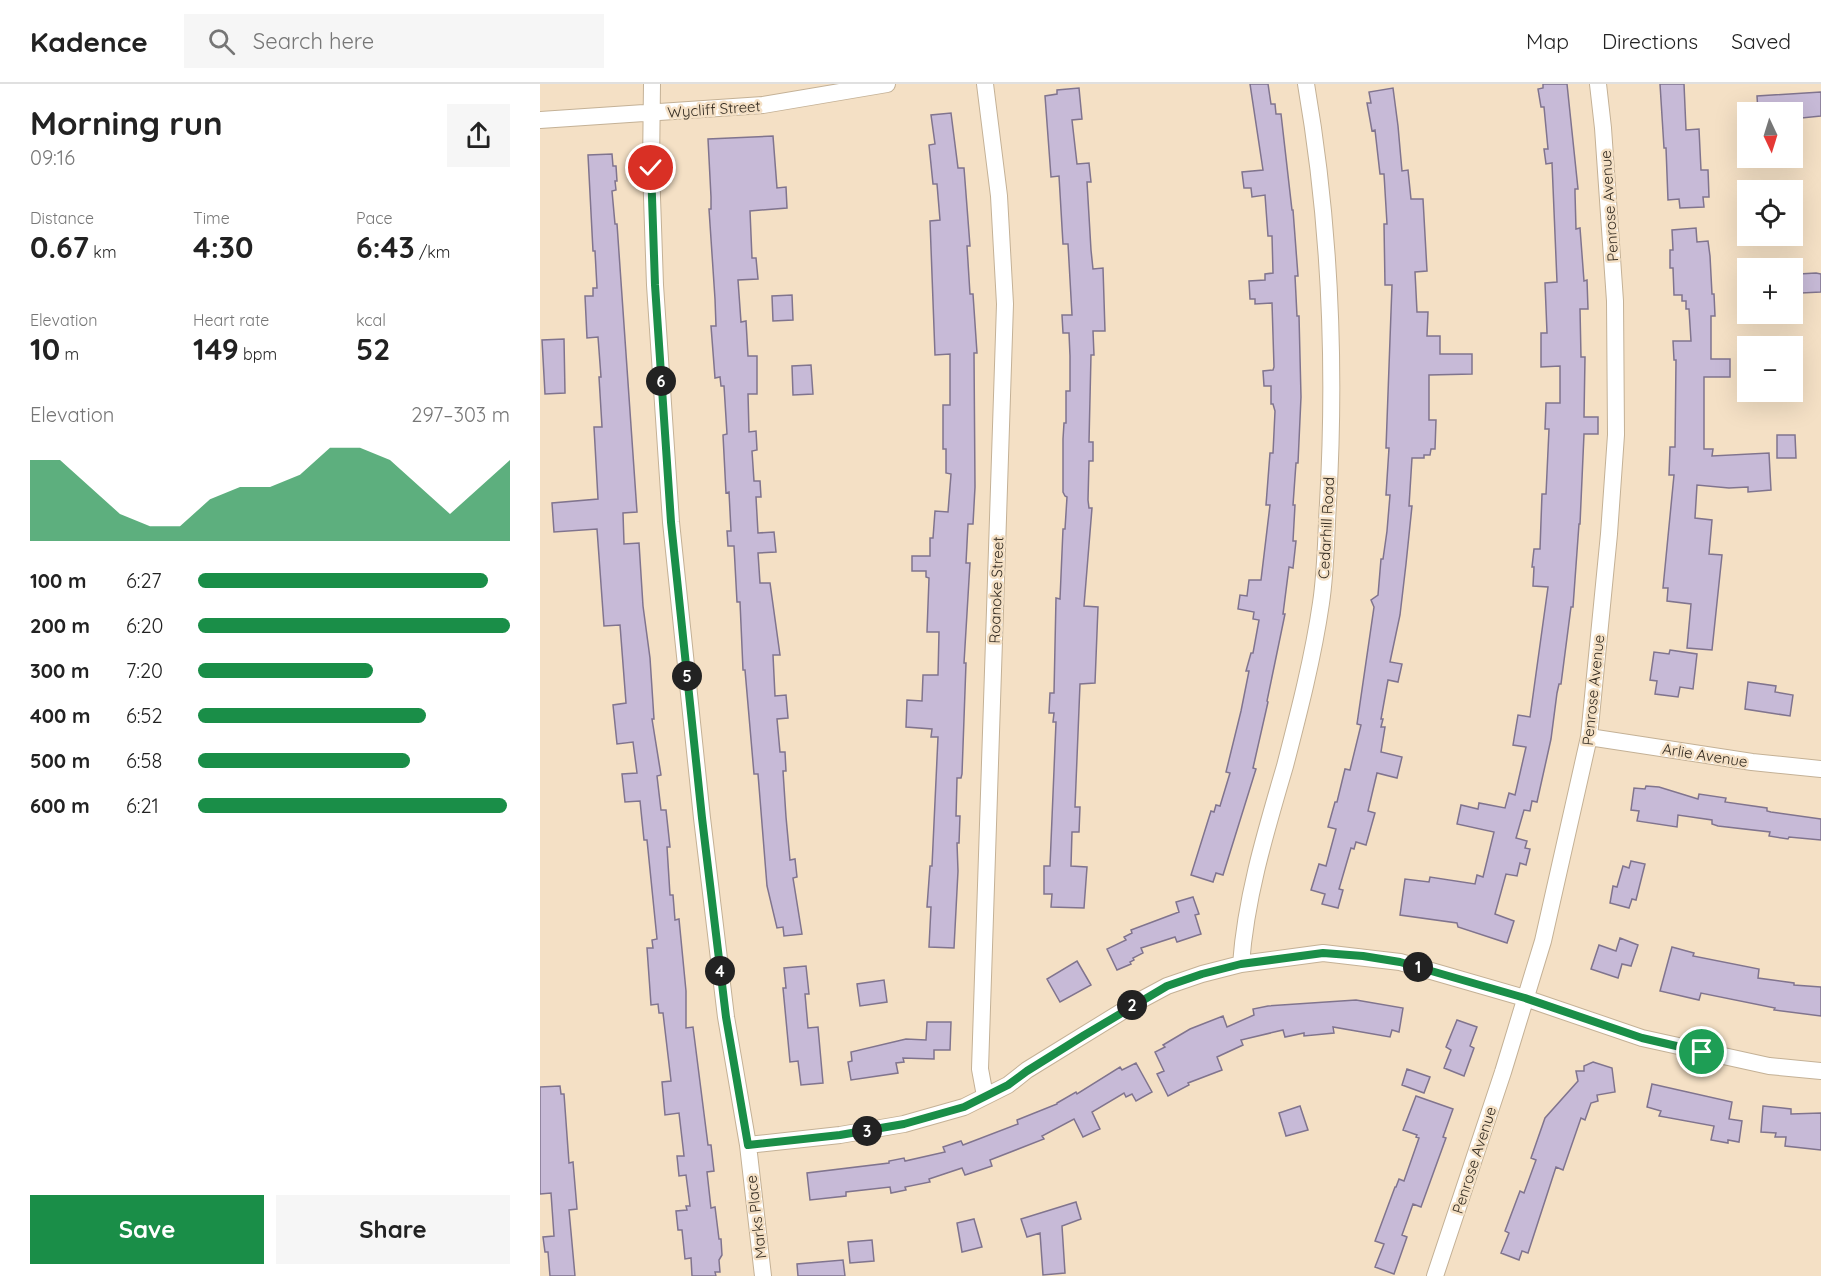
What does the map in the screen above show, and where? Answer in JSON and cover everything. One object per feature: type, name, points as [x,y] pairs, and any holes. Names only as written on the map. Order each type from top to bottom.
[{"type":"street","name":"Marks Place","points":[[652,84],[651,168],[655,285],[671,522],[702,818],[726,1017],[748,1145],[763,1276]]},
{"type":"street","name":"Wycliff Street","points":[[540,120],[763,105],[887,84]]},
{"type":"street","name":"Roanoke Street","points":[[985,84],[999,196],[1005,304],[980,1069],[985,1096]]},
{"type":"street","name":"Cedarhill Road","points":[[1241,964],[1259,856],[1305,686],[1322,601],[1333,369],[1329,282],[1316,147],[1306,84]]},
{"type":"street","name":"Penrose Avenue","points":[[1435,1276],[1503,1072],[1543,941],[1589,737],[1609,534],[1616,435],[1615,301],[1598,84]]},
{"type":"street","name":"Arlie Avenue","points":[[1589,737],[1752,762],[1821,769]]},
{"type":"street","points":[[748,1145],[840,1135],[904,1124],[964,1107],[1008,1085],[1098,1026],[1167,986],[1241,964],[1323,953],[1400,962],[1525,998],[1642,1038],[1769,1066],[1821,1071]]},
{"type":"building","points":[[1250,84],[1268,84],[1271,104],[1275,104],[1276,114],[1281,114],[1293,210],[1298,276],[1295,276],[1297,316],[1299,316],[1301,397],[1298,463],[1296,463],[1293,505],[1295,505],[1293,541],[1296,541],[1293,568],[1289,567],[1283,614],[1285,614],[1253,768],[1256,769],[1223,875],[1216,873],[1213,882],[1191,875],[1211,811],[1214,812],[1216,805],[1220,806],[1230,773],[1226,772],[1249,671],[1246,671],[1251,653],[1253,653],[1259,620],[1253,619],[1254,612],[1238,609],[1240,595],[1247,596],[1249,580],[1261,580],[1270,505],[1266,505],[1270,453],[1273,453],[1275,411],[1271,404],[1271,386],[1264,386],[1263,371],[1273,370],[1274,367],[1272,303],[1255,304],[1255,299],[1250,299],[1249,281],[1265,280],[1265,274],[1273,273],[1272,236],[1268,236],[1265,195],[1252,197],[1251,188],[1244,188],[1242,172],[1263,170]]},
{"type":"building","points":[[1543,84],[1567,84],[1578,189],[1575,189],[1576,229],[1580,228],[1584,281],[1587,280],[1588,309],[1580,309],[1581,357],[1585,357],[1584,417],[1598,417],[1598,434],[1584,434],[1573,607],[1571,607],[1551,739],[1537,802],[1532,801],[1530,811],[1524,810],[1516,838],[1527,841],[1525,848],[1530,849],[1526,865],[1520,863],[1517,876],[1506,874],[1495,914],[1514,921],[1507,943],[1458,927],[1457,923],[1400,915],[1405,879],[1429,882],[1430,877],[1475,884],[1477,875],[1483,877],[1494,832],[1457,824],[1461,805],[1478,809],[1479,803],[1505,808],[1509,793],[1515,795],[1526,747],[1513,745],[1518,715],[1530,717],[1548,587],[1533,586],[1534,567],[1532,567],[1534,549],[1540,549],[1542,494],[1546,494],[1549,429],[1545,429],[1546,403],[1560,403],[1560,366],[1541,367],[1541,333],[1547,333],[1545,283],[1557,282],[1552,163],[1546,164],[1544,149],[1548,149],[1544,107],[1541,107],[1538,89],[1543,88]]},
{"type":"building","points":[[1660,84],[1684,84],[1686,130],[1699,129],[1701,170],[1708,170],[1709,197],[1703,197],[1704,207],[1680,208],[1679,199],[1668,200]]},
{"type":"building","points":[[1079,88],[1082,119],[1072,120],[1077,164],[1089,163],[1091,182],[1087,182],[1091,250],[1093,269],[1103,268],[1105,331],[1093,331],[1094,355],[1091,355],[1089,442],[1093,442],[1093,461],[1089,461],[1088,500],[1089,508],[1092,508],[1084,606],[1098,607],[1095,683],[1080,684],[1075,807],[1080,807],[1079,832],[1072,832],[1071,866],[1087,867],[1084,908],[1051,907],[1052,894],[1044,894],[1044,866],[1050,866],[1056,722],[1053,722],[1054,713],[1049,713],[1050,693],[1054,693],[1056,598],[1060,599],[1067,497],[1063,492],[1063,439],[1064,423],[1066,423],[1066,391],[1070,391],[1070,356],[1069,333],[1063,333],[1062,315],[1072,315],[1068,244],[1063,244],[1059,176],[1051,177],[1045,96],[1057,94],[1057,90]]},
{"type":"building","points":[[1393,88],[1402,171],[1408,170],[1411,199],[1423,199],[1427,271],[1415,272],[1417,312],[1428,312],[1427,336],[1440,336],[1440,354],[1472,354],[1472,374],[1429,375],[1429,420],[1436,420],[1435,449],[1431,449],[1430,455],[1424,455],[1424,458],[1412,458],[1409,506],[1412,506],[1406,564],[1400,615],[1390,662],[1402,664],[1398,682],[1388,680],[1381,719],[1383,719],[1381,727],[1385,727],[1381,752],[1402,757],[1397,778],[1377,773],[1368,811],[1375,813],[1366,845],[1356,842],[1354,849],[1351,848],[1339,889],[1343,890],[1338,908],[1322,904],[1325,894],[1311,890],[1319,864],[1326,866],[1336,829],[1328,827],[1345,769],[1350,770],[1361,725],[1357,724],[1374,607],[1371,600],[1378,595],[1381,559],[1383,559],[1387,531],[1390,495],[1386,495],[1389,448],[1386,448],[1392,285],[1385,285],[1384,224],[1387,224],[1384,174],[1380,174],[1375,130],[1372,131],[1367,103],[1371,103],[1369,92]]},
{"type":"building","points":[[1821,92],[1821,116],[1803,118],[1803,102],[1757,102],[1757,96]]},
{"type":"building","points":[[951,113],[958,168],[964,168],[970,246],[967,246],[970,294],[973,294],[977,353],[974,353],[975,487],[973,524],[968,524],[966,563],[970,563],[964,663],[966,663],[962,774],[961,778],[957,778],[956,816],[960,816],[954,948],[929,947],[931,907],[927,907],[930,866],[932,866],[938,737],[931,737],[932,729],[906,727],[907,700],[922,701],[923,675],[938,675],[939,632],[927,632],[929,578],[926,577],[926,571],[912,571],[912,556],[930,556],[930,538],[933,538],[935,511],[948,512],[951,474],[946,473],[946,449],[943,449],[943,405],[950,405],[950,354],[935,355],[930,221],[940,220],[937,184],[933,184],[929,145],[935,144],[931,115]]},
{"type":"building","points":[[773,136],[777,188],[786,187],[787,208],[750,211],[752,258],[756,258],[758,279],[738,280],[741,322],[746,321],[748,356],[757,356],[757,394],[748,394],[749,432],[756,431],[757,450],[752,451],[754,481],[760,481],[761,497],[756,497],[758,533],[774,532],[776,552],[758,553],[760,583],[770,583],[780,655],[773,655],[775,696],[786,695],[788,718],[777,719],[780,752],[785,752],[786,771],[783,771],[790,860],[795,859],[797,877],[793,878],[802,934],[784,936],[783,927],[777,928],[767,886],[758,774],[754,774],[745,670],[743,670],[740,602],[737,602],[734,546],[728,546],[727,531],[731,531],[729,492],[726,493],[723,435],[727,434],[724,386],[721,386],[720,377],[715,378],[711,326],[716,326],[709,209],[711,209],[711,197],[708,139]]},
{"type":"building","points":[[612,154],[613,166],[616,166],[616,190],[612,191],[615,224],[617,224],[637,512],[623,513],[624,544],[639,543],[643,606],[650,658],[654,719],[652,719],[661,775],[657,776],[661,810],[666,810],[670,847],[667,847],[670,895],[673,895],[675,920],[679,919],[686,991],[686,1028],[693,1027],[708,1145],[711,1145],[714,1171],[707,1172],[711,1208],[715,1207],[719,1239],[721,1239],[720,1272],[715,1272],[716,1276],[692,1276],[691,1258],[685,1259],[682,1230],[678,1230],[676,1211],[687,1210],[686,1206],[690,1206],[686,1175],[679,1176],[677,1156],[684,1156],[679,1113],[665,1115],[662,1082],[671,1081],[663,1013],[659,1013],[658,1004],[651,1005],[647,948],[653,948],[652,940],[657,939],[647,840],[644,840],[640,801],[625,802],[622,774],[637,773],[633,742],[617,744],[613,705],[626,703],[620,625],[604,626],[597,529],[554,532],[552,503],[598,499],[594,427],[602,427],[599,377],[601,377],[598,337],[587,338],[585,296],[593,296],[593,288],[597,288],[588,155]]},
{"type":"building","points":[[1696,228],[1697,242],[1708,241],[1710,256],[1715,316],[1711,316],[1711,359],[1730,359],[1730,377],[1704,377],[1704,449],[1713,449],[1712,456],[1769,453],[1771,490],[1748,492],[1748,487],[1697,485],[1695,518],[1712,520],[1709,554],[1722,555],[1712,650],[1687,648],[1691,604],[1667,601],[1668,588],[1663,588],[1674,475],[1669,475],[1670,447],[1675,447],[1676,360],[1674,360],[1673,341],[1691,341],[1689,309],[1686,309],[1686,301],[1682,301],[1682,295],[1674,295],[1670,250],[1673,250],[1672,230]]},
{"type":"building","points":[[1803,274],[1821,274],[1821,292],[1803,293]]},
{"type":"building","points":[[792,295],[793,320],[773,321],[772,296]]},
{"type":"building","points":[[564,339],[565,393],[545,394],[542,340]]},
{"type":"building","points":[[811,365],[813,394],[793,395],[792,366]]},
{"type":"building","points":[[1777,435],[1795,435],[1796,458],[1777,458]]},
{"type":"building","points":[[1670,650],[1697,654],[1693,689],[1680,687],[1678,697],[1655,694],[1657,681],[1650,680],[1654,652],[1669,654]]},
{"type":"building","points":[[1748,682],[1776,686],[1775,692],[1793,695],[1790,716],[1745,709]]},
{"type":"building","points":[[1646,786],[1659,787],[1698,799],[1699,794],[1726,798],[1725,802],[1767,808],[1767,811],[1771,812],[1821,819],[1821,840],[1769,836],[1770,832],[1718,826],[1712,824],[1712,820],[1678,815],[1677,827],[1637,821],[1639,811],[1631,810],[1634,788],[1645,789]]},
{"type":"building","points":[[1631,861],[1645,864],[1636,900],[1632,899],[1629,908],[1610,903],[1613,886],[1617,887],[1623,866],[1629,868]]},
{"type":"building","points":[[1193,897],[1199,914],[1195,915],[1201,934],[1177,942],[1175,937],[1141,948],[1143,953],[1133,958],[1131,964],[1117,970],[1107,949],[1126,940],[1124,937],[1132,933],[1131,930],[1179,912],[1176,902]]},
{"type":"building","points":[[1620,938],[1638,945],[1631,966],[1622,964],[1618,978],[1591,969],[1599,945],[1616,951]]},
{"type":"building","points":[[1672,947],[1694,953],[1693,956],[1759,969],[1758,978],[1794,983],[1794,985],[1821,987],[1821,1016],[1774,1010],[1775,1008],[1701,993],[1699,1000],[1660,991]]},
{"type":"building","points":[[1077,961],[1091,985],[1060,1002],[1047,979]]},
{"type":"building","points":[[806,966],[809,994],[805,994],[808,1028],[818,1027],[823,1083],[801,1085],[798,1061],[790,1062],[783,988],[786,988],[784,968]]},
{"type":"building","points":[[884,980],[887,1002],[860,1006],[857,984]]},
{"type":"building","points":[[1356,1000],[1403,1008],[1399,1032],[1392,1030],[1390,1037],[1333,1027],[1334,1033],[1304,1036],[1304,1033],[1285,1037],[1283,1030],[1241,1040],[1243,1045],[1217,1057],[1222,1070],[1188,1083],[1189,1085],[1168,1096],[1157,1074],[1164,1071],[1155,1052],[1190,1029],[1223,1016],[1227,1027],[1254,1015],[1253,1009]]},
{"type":"building","points":[[1457,1020],[1477,1027],[1470,1046],[1474,1048],[1464,1076],[1444,1068],[1451,1050],[1446,1047]]},
{"type":"building","points":[[927,1022],[951,1022],[950,1050],[934,1050],[934,1059],[903,1058],[904,1062],[896,1063],[898,1073],[851,1080],[848,1062],[852,1061],[851,1052],[906,1039],[926,1040]]},
{"type":"building","points":[[1593,1062],[1612,1068],[1615,1092],[1597,1095],[1598,1101],[1591,1103],[1585,1120],[1581,1118],[1563,1170],[1556,1167],[1528,1253],[1522,1251],[1519,1260],[1501,1253],[1509,1233],[1505,1231],[1520,1191],[1524,1193],[1536,1160],[1531,1158],[1545,1118],[1578,1081],[1576,1071],[1584,1071],[1584,1066]]},
{"type":"building","points":[[1136,1063],[1152,1092],[1136,1101],[1132,1094],[1126,1097],[1124,1093],[1092,1112],[1100,1129],[1083,1137],[1074,1119],[1042,1136],[1044,1139],[990,1160],[992,1166],[965,1175],[962,1168],[929,1179],[930,1182],[905,1187],[906,1190],[891,1193],[890,1187],[846,1192],[846,1196],[810,1200],[807,1173],[889,1163],[889,1161],[904,1158],[905,1161],[945,1152],[943,1147],[961,1141],[963,1145],[1018,1124],[1017,1120],[1057,1104],[1076,1092],[1077,1094],[1120,1067],[1122,1070]]},
{"type":"building","points":[[1407,1069],[1430,1077],[1424,1093],[1402,1085]]},
{"type":"building","points":[[1652,1084],[1732,1102],[1729,1119],[1742,1121],[1739,1142],[1711,1140],[1714,1126],[1659,1116],[1661,1111],[1647,1107]]},
{"type":"building","points":[[560,1086],[561,1094],[564,1094],[569,1163],[573,1162],[577,1209],[569,1210],[575,1276],[550,1276],[548,1252],[545,1252],[543,1237],[554,1236],[551,1193],[540,1194],[540,1087]]},
{"type":"building","points":[[1416,1096],[1453,1109],[1443,1137],[1446,1138],[1421,1207],[1413,1204],[1402,1235],[1407,1237],[1394,1274],[1375,1267],[1384,1244],[1375,1241],[1395,1187],[1399,1179],[1404,1181],[1419,1138],[1403,1130]]},
{"type":"building","points":[[1300,1106],[1308,1130],[1286,1136],[1279,1113]]},
{"type":"building","points":[[1763,1106],[1791,1109],[1791,1114],[1821,1113],[1821,1150],[1785,1146],[1786,1137],[1775,1137],[1776,1133],[1761,1132]]},
{"type":"building","points":[[1076,1202],[1081,1219],[1062,1226],[1065,1273],[1043,1275],[1040,1233],[1027,1237],[1021,1219]]},
{"type":"building","points":[[974,1219],[982,1247],[962,1252],[957,1223]]},
{"type":"building","points":[[872,1240],[874,1261],[850,1263],[848,1242]]},
{"type":"building","points":[[843,1260],[845,1276],[798,1276],[797,1264]]},
{"type":"route","points":[[651,168],[655,285],[671,522],[702,818],[726,1017],[748,1145],[840,1135],[904,1124],[964,1107],[1008,1085],[1139,1001],[1167,986],[1241,964],[1323,953],[1400,962],[1525,998],[1642,1038],[1702,1052]]}]
